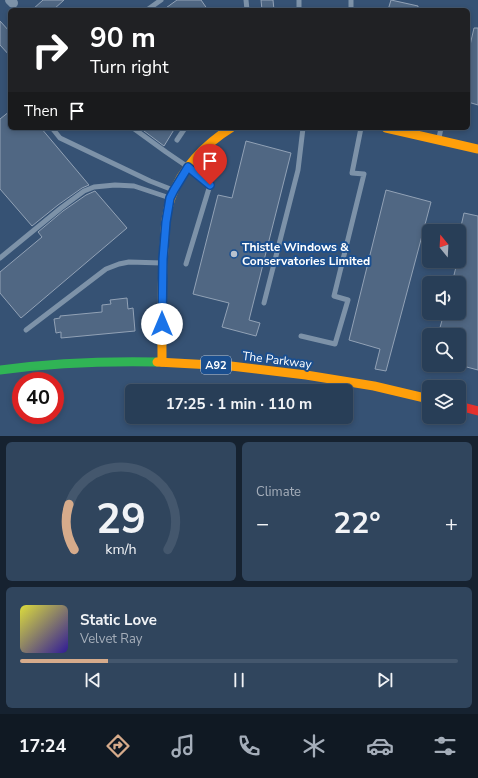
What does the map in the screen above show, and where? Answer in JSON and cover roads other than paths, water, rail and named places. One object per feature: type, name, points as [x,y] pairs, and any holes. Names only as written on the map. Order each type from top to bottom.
[{"type":"main road","points":[[162,362],[162,264],[166,222],[172,194],[191,162],[205,147],[226,130]]},
{"type":"main road","points":[[395,130],[478,149]]},
{"type":"main road","name":"The Parkway","points":[[0,370],[23,367],[120,361],[231,366],[306,375],[374,386],[422,397]]},
{"type":"main road","points":[[466,408],[478,411]]},
{"type":"lane","points":[[150,8],[160,0]]},
{"type":"lane","points":[[54,130],[60,138],[150,181],[172,194]]},
{"type":"lane","points":[[135,130],[188,167],[210,185],[186,264]]},
{"type":"lane","points":[[177,140],[184,130]]},
{"type":"lane","points":[[264,303],[298,170],[303,130]]},
{"type":"lane","points":[[301,336],[335,344],[348,300],[334,296],[364,174],[352,173],[361,130]]},
{"type":"lane","points":[[438,139],[440,130]]},
{"type":"lane","points":[[0,258],[84,191],[94,187],[115,185],[134,186],[172,194]]},
{"type":"lane","points":[[26,330],[106,269],[129,262],[162,264]]},
{"type":"place","name":"Thistle Windows & Conservatories Limited","points":[[234,254]]}]
